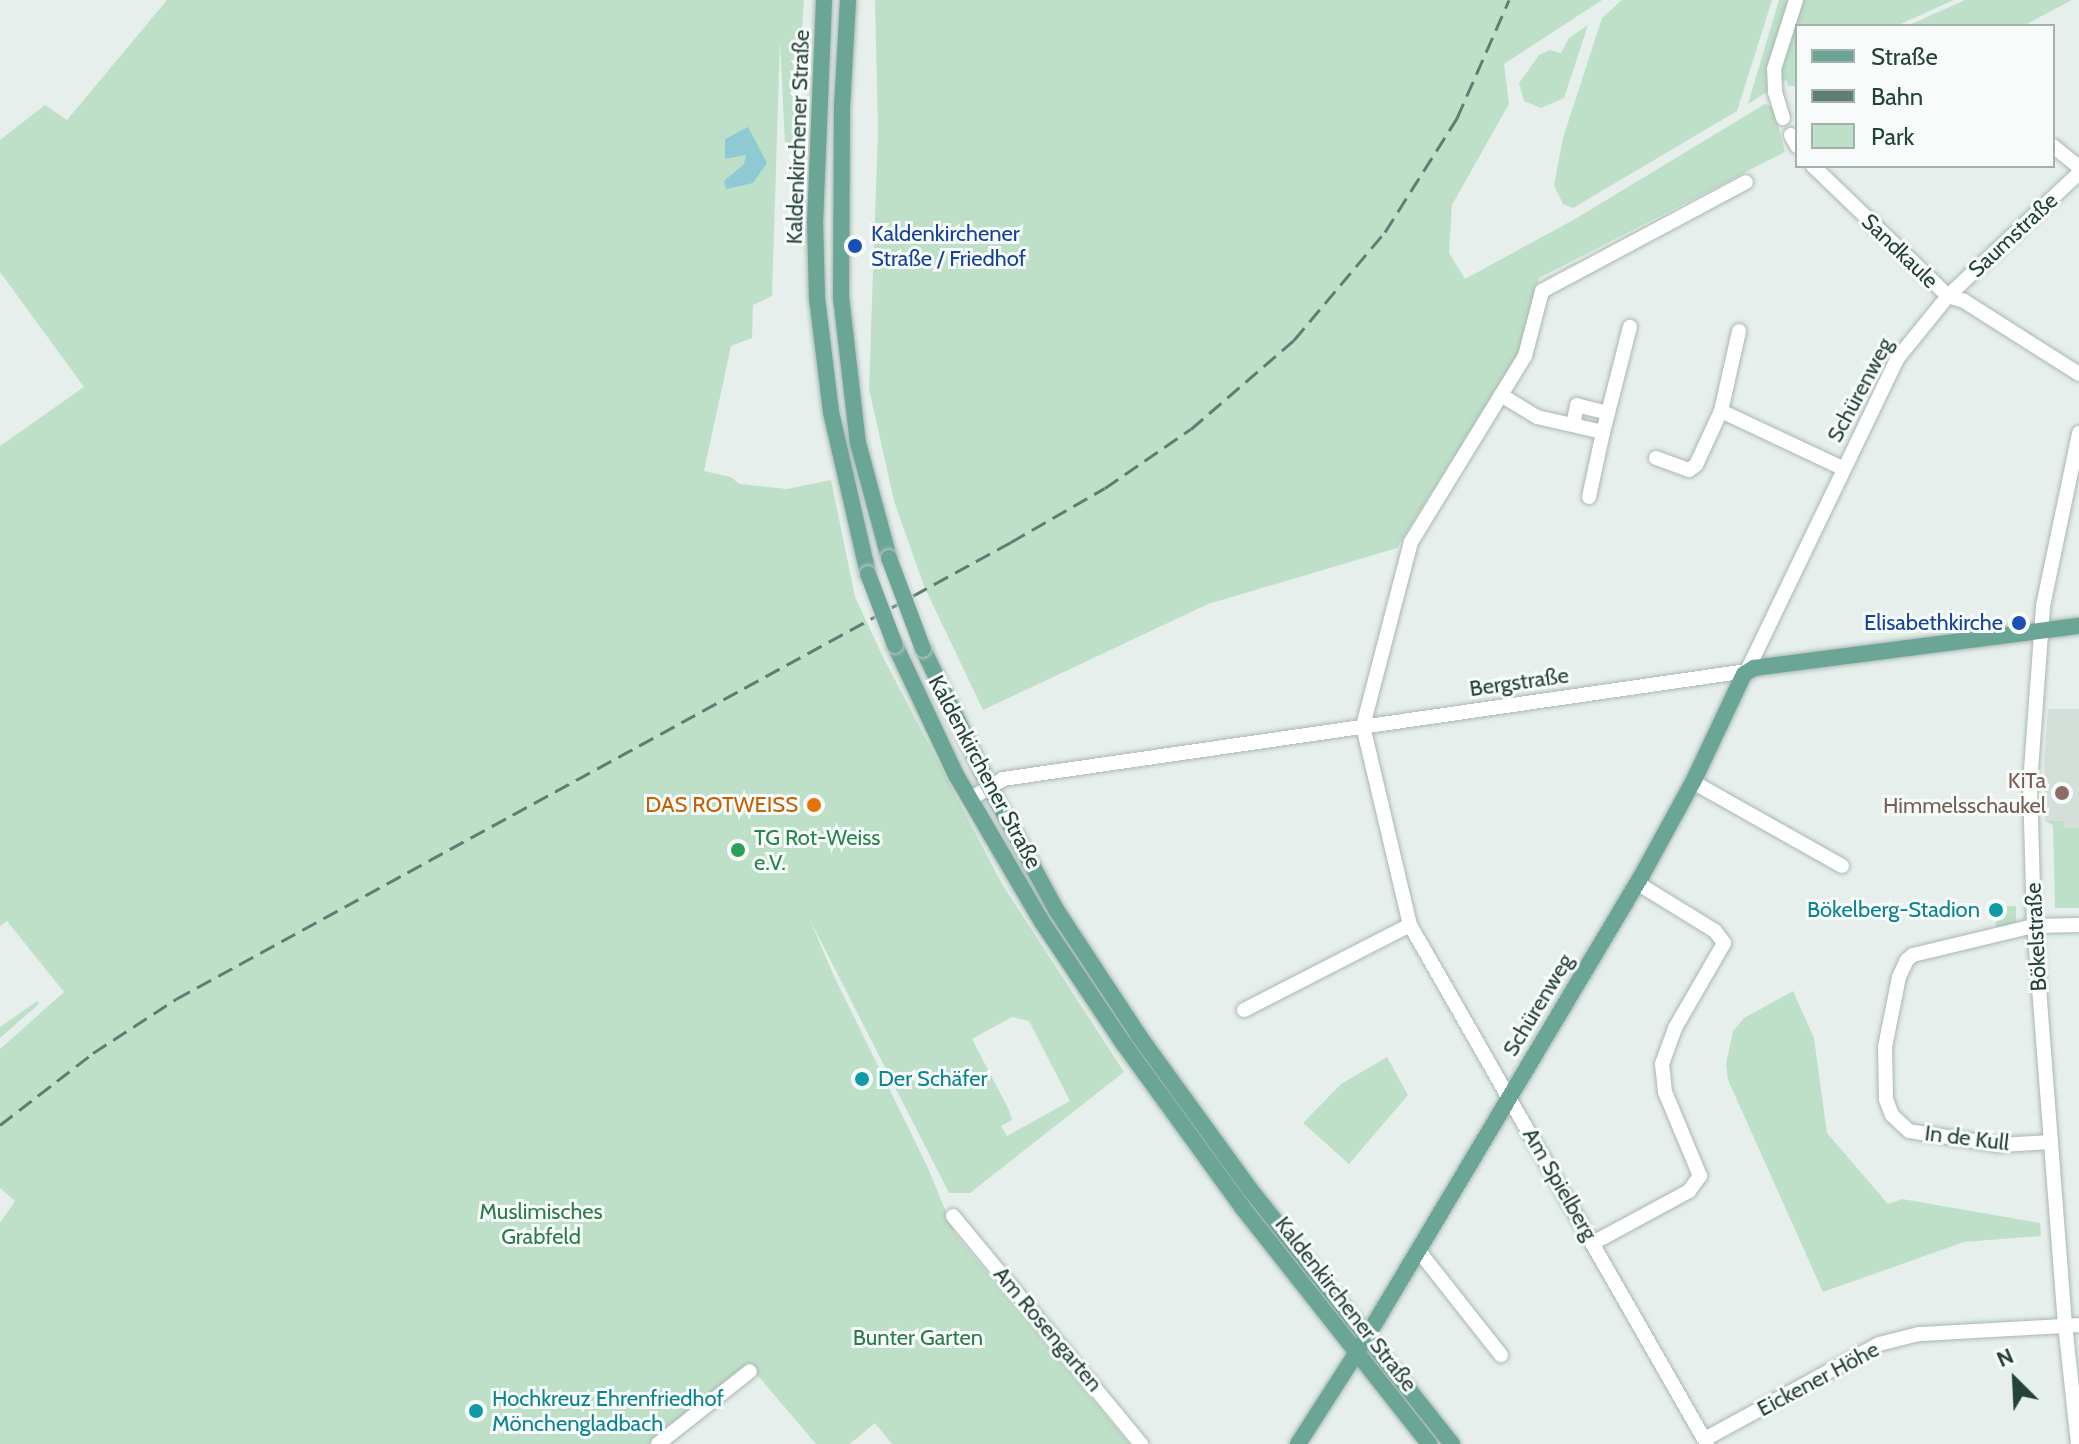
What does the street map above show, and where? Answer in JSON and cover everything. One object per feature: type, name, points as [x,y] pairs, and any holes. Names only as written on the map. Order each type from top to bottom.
[{"type":"main road","name":"Kaldenkirchener Straße","points":[[824,0],[815,221],[817,298],[831,412],[868,574],[895,645],[970,799],[1042,922],[1123,1043],[1242,1207],[1429,1444]]},
{"type":"main road","name":"Kaldenkirchener Straße","points":[[848,0],[839,221],[844,337],[858,443],[889,558],[923,649],[989,786],[1057,911],[1139,1036],[1249,1188],[1452,1444]]},
{"type":"main road","name":"Bergstraße","points":[[1747,671],[2079,626]]},
{"type":"main road","name":"Schürenweg","points":[[1298,1444],[1366,1338],[1637,883],[1693,782],[1747,671]]},
{"type":"street","points":[[1783,118],[1775,92],[1774,69],[1796,0]]},
{"type":"street","points":[[2055,148],[2079,167]]},
{"type":"street","name":"Sandkaule","points":[[1815,168],[1948,296],[1964,301],[2079,374]]},
{"type":"street","name":"Saumstraße","points":[[1948,296],[2079,173]]},
{"type":"street","points":[[1363,726],[1411,542],[1525,356],[1542,291],[1746,182]]},
{"type":"street","name":"Schürenweg","points":[[1747,671],[1897,359],[1948,296]]},
{"type":"street","points":[[1589,497],[1630,327]]},
{"type":"street","points":[[1656,458],[1689,470],[1696,465],[1721,411],[1739,331]]},
{"type":"street","points":[[1501,395],[1537,417],[1603,432]]},
{"type":"street","points":[[1573,425],[1577,405],[1608,413]]},
{"type":"street","name":"Schürenweg","points":[[1721,411],[1844,469]]},
{"type":"street","name":"Bökelstraße","points":[[2078,1444],[2072,1325],[2051,1142],[2034,926],[2030,784],[2043,606],[2079,433]]},
{"type":"street","name":"Bergstraße","points":[[970,799],[1003,779],[1747,671]]},
{"type":"street","name":"Am Spielberg","points":[[1363,726],[1410,925],[1706,1442]]},
{"type":"street","points":[[1693,782],[1842,866]]},
{"type":"street","points":[[1593,1243],[1689,1191],[1700,1176],[1665,1092],[1662,1064],[1675,1028],[1724,943],[1715,931],[1637,883]]},
{"type":"street","points":[[1244,1010],[1410,925]]},
{"type":"street","points":[[2034,926],[2079,925]]},
{"type":"street","name":"In de Kull","points":[[2034,926],[1907,960],[1899,977],[1885,1047],[1886,1099],[1892,1115],[1909,1131],[2000,1145],[2051,1142]]},
{"type":"street","name":"Am Rosengarten","points":[[953,1216],[1141,1444]]},
{"type":"street","points":[[1418,1250],[1501,1355]]},
{"type":"street","name":"Eickener Höhe","points":[[1706,1442],[1879,1344],[1919,1334],[2072,1325]]},
{"type":"street","points":[[658,1444],[750,1371]]},
{"type":"shaded area","name":"KiTa Himmelsschaukel","points":[[2048,709],[2079,709],[2079,828],[2063,828],[2063,821],[2045,821],[2044,764]]},
{"type":"green space","points":[[167,0],[804,0],[793,144],[785,144],[780,40],[772,296],[753,305],[752,338],[731,346],[704,471],[731,477],[739,484],[787,489],[831,480],[855,597],[884,659],[1002,884],[1124,1072],[970,1193],[949,1193],[810,920],[833,974],[928,1168],[955,1234],[1129,1444],[892,1444],[875,1423],[850,1444],[816,1444],[748,1364],[650,1444],[0,1444],[0,1223],[15,1201],[0,1188],[0,1049],[64,992],[7,921],[0,926],[0,446],[84,387],[0,272],[0,140],[45,105],[67,120]],"holes":[[[1012,1017],[1029,1021],[1070,1101],[1007,1136],[1001,1126],[1012,1120],[1009,1110],[972,1039]]]},
{"type":"green space","points":[[875,0],[1602,0],[1504,64],[1509,104],[1452,205],[1449,253],[1465,279],[1575,219],[1765,104],[1774,108],[1785,152],[1539,278],[1522,347],[1397,548],[1208,604],[983,710],[924,586],[894,501],[869,389],[878,130]]},
{"type":"green space","points":[[1622,0],[1772,0],[1737,111],[1573,208],[1563,204],[1554,185],[1563,138],[1602,18]]},
{"type":"green space","points":[[1779,0],[1792,0],[1770,90],[1748,104]]},
{"type":"green space","points":[[1800,0],[1954,0],[1900,24],[1795,24],[1795,86],[1788,86],[1786,79],[1779,89],[1778,78]]},
{"type":"green space","points":[[1965,0],[2072,0],[2027,24],[1911,24]]},
{"type":"green space","points":[[1588,25],[1564,98],[1541,108],[1524,101],[1519,83],[1539,55],[1550,50],[1561,53],[1569,38]]},
{"type":"green space","points":[[2045,821],[2064,821],[2063,828],[2079,828],[2079,908],[2055,908],[2053,825]]},
{"type":"green space","points":[[2016,906],[2016,924],[1996,928],[1996,907]]},
{"type":"green space","points":[[1793,991],[1814,1038],[1827,1133],[1888,1204],[1902,1199],[2040,1223],[2041,1236],[1964,1242],[1823,1292],[1728,1080],[1726,1064],[1733,1031],[1744,1018]]},
{"type":"green space","points":[[37,1001],[39,1004],[0,1038],[0,1027]]},
{"type":"green space","points":[[1387,1057],[1408,1095],[1349,1164],[1303,1123],[1341,1084]]},
{"type":"water","points":[[748,127],[767,163],[753,183],[726,189],[724,181],[744,164],[746,155],[725,159],[725,139]]},
{"type":"railway","points":[[0,1125],[93,1053],[176,999],[1011,542],[1105,488],[1191,429],[1294,340],[1385,232],[1457,118],[1509,0]]},
{"type":"place","name":"Kaldenkirchener Straße / Friedhof","points":[[855,246]]},
{"type":"place","name":"Elisabethkirche","points":[[2019,623]]},
{"type":"place","name":"KiTa Himmelsschaukel","points":[[2062,793]]},
{"type":"place","name":"DAS ROTWEISS","points":[[814,805]]},
{"type":"place","name":"TG Rot-Weiss e.V.","points":[[738,850]]},
{"type":"place","name":"Bökelberg-Stadion","points":[[1996,910]]},
{"type":"place","name":"Der Schäfer","points":[[862,1079]]},
{"type":"place","name":"Hochkreuz Ehrenfriedhof Mönchengladbach","points":[[476,1411]]},
{"type":"park label","name":"Muslimisches Grabfeld","points":[[541,1224]]},
{"type":"park label","name":"Bunter Garten","points":[[918,1338]]}]
